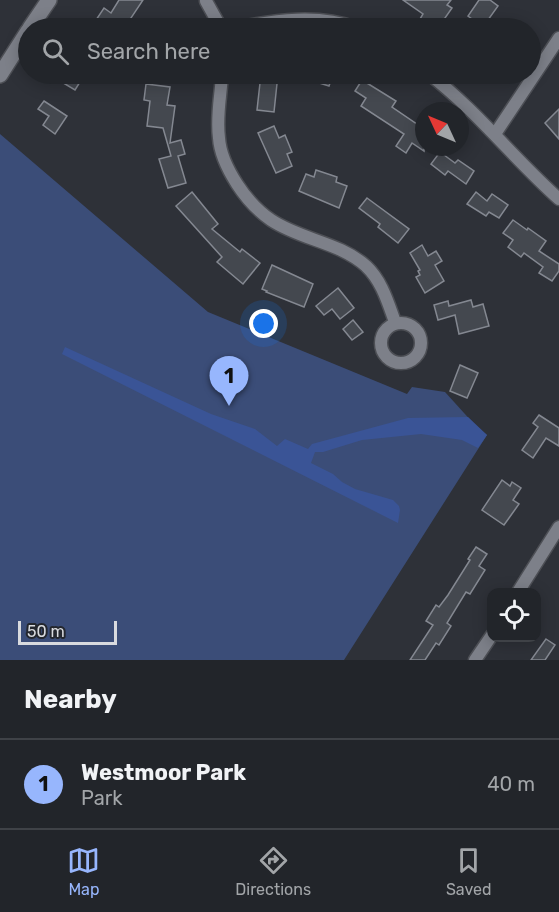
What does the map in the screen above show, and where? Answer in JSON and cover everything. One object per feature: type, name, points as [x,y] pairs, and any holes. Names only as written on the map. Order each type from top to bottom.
[{"type":"street","points":[[37,18],[49,0]]},
{"type":"street","points":[[206,1],[215,18]]},
{"type":"street","points":[[541,65],[559,38]]},
{"type":"street","points":[[0,75],[18,47]]},
{"type":"street","points":[[222,84],[219,137],[223,157],[242,192],[272,221],[357,259],[367,268],[383,290],[395,322]]},
{"type":"street","points":[[440,84],[495,134],[559,199]]},
{"type":"street","points":[[495,134],[528,84]]},
{"type":"street","points":[[521,588],[559,527]]},
{"type":"street","points":[[476,660],[487,642]]},
{"type":"shaded area","points":[[0,134],[208,312],[407,394],[412,387],[445,392],[487,435],[344,660],[0,660]]},
{"type":"shaded area","points":[[65,347],[211,414],[255,429],[277,446],[285,439],[308,449],[312,444],[408,418],[468,417],[487,435],[478,448],[462,440],[421,434],[362,440],[323,452],[315,452],[311,463],[355,489],[393,500],[400,510],[398,523],[62,354]]},
{"type":"building","points":[[119,0],[143,0],[131,18],[97,18],[104,8],[111,13]]},
{"type":"building","points":[[403,0],[451,0],[447,5],[452,8],[445,18],[421,18],[423,14]]},
{"type":"building","points":[[479,0],[490,0],[498,6],[489,18],[468,16]]},
{"type":"building","points":[[65,84],[79,84],[75,90]]},
{"type":"building","points":[[146,84],[170,87],[167,105],[175,106],[170,143],[181,140],[185,154],[178,156],[186,183],[168,188],[159,159],[171,156],[163,128],[147,126],[150,101],[144,100]]},
{"type":"building","points":[[260,84],[277,84],[274,112],[257,110]]},
{"type":"building","points":[[359,84],[368,84],[396,101],[392,107],[415,123],[415,145],[412,143],[406,153],[396,146],[404,134],[361,106],[366,98],[355,91]]},
{"type":"building","points":[[44,101],[67,116],[55,134],[43,125],[49,116],[38,109]]},
{"type":"building","points":[[559,109],[559,139],[545,123]]},
{"type":"building","points":[[274,126],[279,138],[285,135],[292,152],[287,154],[292,166],[276,173],[258,133]]},
{"type":"building","points":[[437,156],[445,156],[455,163],[458,160],[474,171],[466,184],[448,171],[445,175],[431,164]]},
{"type":"building","points":[[316,170],[337,177],[336,182],[347,186],[339,208],[299,191],[306,174],[314,177]]},
{"type":"building","points":[[192,192],[218,224],[212,229],[240,252],[242,249],[260,263],[243,284],[217,262],[222,257],[176,206]]},
{"type":"building","points":[[476,192],[487,201],[492,194],[508,205],[499,218],[489,212],[486,216],[467,204]]},
{"type":"building","points":[[367,198],[409,229],[398,243],[378,227],[380,224],[359,208]]},
{"type":"building","points":[[513,220],[546,241],[539,251],[559,264],[559,271],[552,281],[539,273],[543,267],[524,253],[521,257],[508,247],[513,240],[503,233]]},
{"type":"building","points":[[422,245],[428,256],[436,251],[442,261],[435,265],[444,281],[425,293],[416,277],[420,275],[418,271],[420,270],[410,253]]},
{"type":"building","points":[[272,265],[313,284],[304,307],[262,289]]},
{"type":"building","points":[[338,288],[354,308],[340,319],[332,309],[324,315],[316,306]]},
{"type":"building","points":[[471,300],[473,307],[483,304],[489,326],[459,334],[455,315],[438,320],[434,305],[448,301],[449,306]]},
{"type":"building","points":[[353,320],[363,332],[352,340],[343,329]]},
{"type":"building","points":[[460,365],[478,373],[467,398],[450,391]]},
{"type":"building","points":[[539,415],[559,428],[559,446],[546,438],[533,458],[522,450],[538,427],[533,423]]},
{"type":"building","points":[[502,480],[510,486],[512,482],[521,488],[513,500],[519,504],[504,525],[482,510]]},
{"type":"building","points":[[476,547],[487,554],[479,566],[485,570],[470,594],[466,592],[447,623],[451,626],[439,645],[436,643],[425,660],[410,660],[433,625],[426,621],[436,605],[439,607],[448,595]]},
{"type":"building","points":[[546,639],[555,645],[545,660],[531,660]]},
{"type":"place","name":"Westmoor Park","points":[[229,406]]}]
